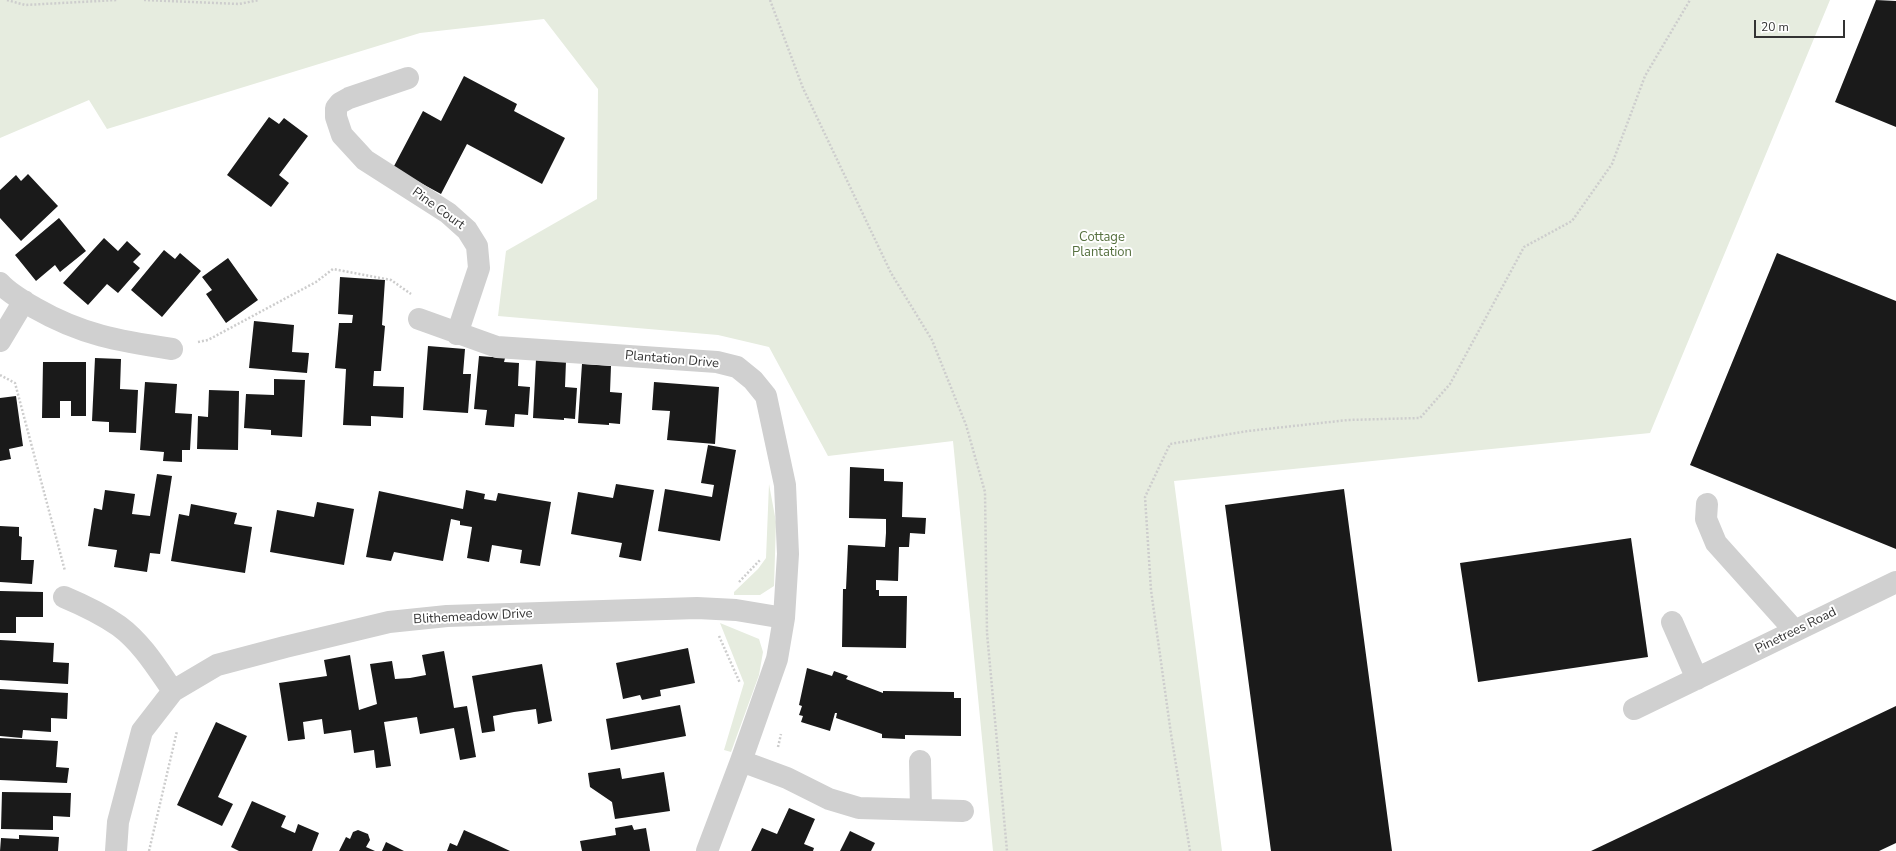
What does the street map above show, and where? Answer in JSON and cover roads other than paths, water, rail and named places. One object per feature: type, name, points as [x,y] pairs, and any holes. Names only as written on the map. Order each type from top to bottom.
[{"type":"street","name":"Pine Court","points":[[408,78],[349,98],[340,103],[336,108],[336,117],[342,135],[365,160],[448,213],[468,230],[476,246],[479,268],[458,334]]},
{"type":"street","points":[[0,283],[24,301],[60,322],[100,337],[172,349]]},
{"type":"street","points":[[0,341],[24,301]]},
{"type":"street","name":"Plantation Drive","points":[[419,319],[458,334],[497,346],[717,362],[737,367],[753,380],[766,396],[785,485],[788,554],[784,618],[777,659],[707,851]]},
{"type":"street","points":[[1707,504],[1706,519],[1716,543],[1795,631]]},
{"type":"street","name":"Pinetrees Road","points":[[1634,709],[1896,582]]},
{"type":"street","points":[[64,597],[92,609],[120,627],[147,654],[168,698]]},
{"type":"street","name":"Blithemeadow Drive","points":[[116,851],[118,822],[142,731],[168,698],[217,665],[285,646],[389,622],[448,616],[716,609],[736,610],[784,618]]},
{"type":"street","points":[[1672,622],[1697,679]]},
{"type":"street","points":[[741,761],[787,778],[829,799],[859,808],[963,811]]},
{"type":"street","points":[[920,761],[920,809]]},
{"type":"park label","name":"Cottage Plantation","points":[[1102,246]]}]
